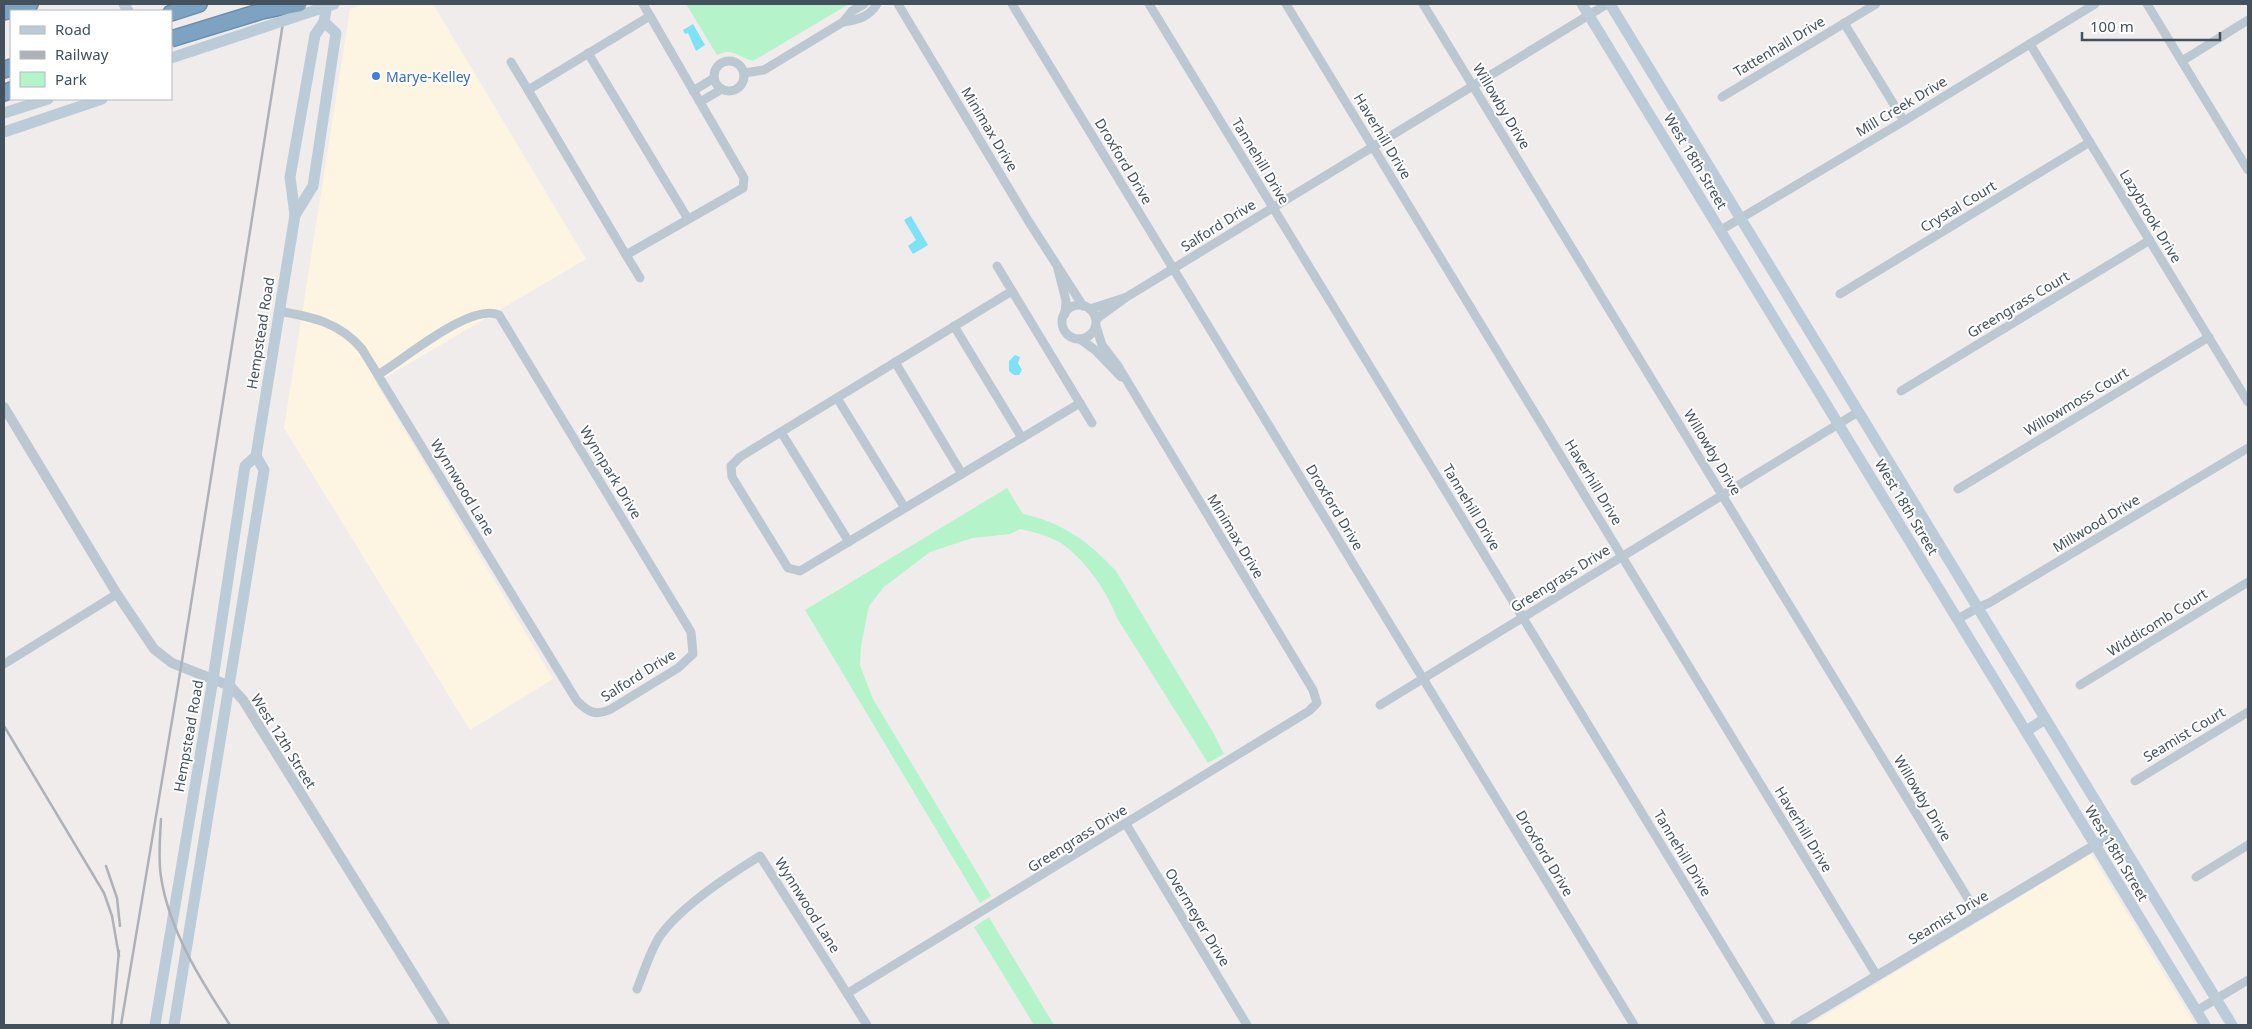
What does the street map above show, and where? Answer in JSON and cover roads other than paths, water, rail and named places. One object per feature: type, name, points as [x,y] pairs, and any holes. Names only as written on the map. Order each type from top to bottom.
[{"type":"highway","points":[[10,10],[30,4]]},
{"type":"highway","points":[[172,13],[199,4]]},
{"type":"highway","points":[[172,40],[262,11],[299,4]]},
{"type":"main road","name":"Hempstead Road","points":[[155,1025],[213,679],[245,466],[256,456],[295,215],[290,177],[315,35],[324,22],[327,4]]},
{"type":"main road","points":[[172,58],[334,4]]},
{"type":"main road","name":"West 18th Street","points":[[1582,4],[2205,1025]]},
{"type":"main road","name":"West 18th Street","points":[[1608,4],[2232,1025]]},
{"type":"main road","name":"Hempstead Road","points":[[295,215],[314,186],[336,33],[324,22]]},
{"type":"main road","points":[[4,113],[45,100]]},
{"type":"main road","points":[[4,132],[99,100]]},
{"type":"main road","points":[[1655,121],[1674,110]]},
{"type":"main road","points":[[1780,328],[1800,316]]},
{"type":"main road","name":"Hempstead Road","points":[[174,1025],[264,470],[256,456]]},
{"type":"main road","points":[[2026,731],[2045,719]]},
{"type":"main road","points":[[179,880],[197,883]]},
{"type":"main road","points":[[171,927],[185,956]]},
{"type":"street","points":[[626,255],[743,188],[744,178],[643,4]]},
{"type":"street","points":[[744,73],[764,70],[843,22],[852,11],[864,4]]},
{"type":"street","points":[[843,22],[858,20],[872,12],[877,4]]},
{"type":"street","name":"Minimax Drive","points":[[898,4],[1058,269],[1066,301],[1065,314]]},
{"type":"street","name":"Droxford Drive","points":[[1012,4],[1634,1025]]},
{"type":"street","name":"Tannehill Drive","points":[[1149,4],[1771,1025]]},
{"type":"street","name":"Haverhill Drive","points":[[1286,4],[1877,976]]},
{"type":"street","name":"Willowby Drive","points":[[1423,4],[1978,915]]},
{"type":"street","name":"Salford Drive","points":[[1096,322],[1125,298],[1608,4]]},
{"type":"street","name":"Tattenhall Drive","points":[[1722,97],[1876,4]]},
{"type":"street","name":"Mill Creek Drive","points":[[1720,230],[1904,121],[2095,4]]},
{"type":"street","points":[[2147,4],[2247,166]]},
{"type":"street","points":[[528,90],[650,16]]},
{"type":"street","points":[[2182,61],[2248,20]]},
{"type":"street","points":[[1844,23],[1904,121]]},
{"type":"street","name":"Lazybrook Drive","points":[[2030,44],[2248,402]]},
{"type":"street","points":[[588,53],[688,219]]},
{"type":"street","points":[[693,91],[714,78],[716,68],[728,60],[738,64],[744,73],[743,82],[736,89],[722,89],[700,102]]},
{"type":"street","points":[[511,62],[640,278]]},
{"type":"street","points":[[714,78],[722,89]]},
{"type":"street","name":"Crystal Court","points":[[1840,294],[2090,142]]},
{"type":"street","name":"Greengrass Court","points":[[1901,392],[2150,240]]},
{"type":"street","points":[[997,266],[1092,423]]},
{"type":"street","name":"Minimax Drive","points":[[1058,269],[1065,275],[1087,307]]},
{"type":"street","points":[[1012,291],[740,457],[731,466],[732,477],[754,514],[784,562],[794,571],[805,569],[1080,403]]},
{"type":"street","name":"Salford Drive","points":[[1087,307],[1125,298]]},
{"type":"street","points":[[1073,306],[1087,307],[1096,322],[1090,335],[1080,338],[1070,336],[1063,323],[1065,314],[1073,306]]},
{"type":"street","name":"Wynnwood Lane","points":[[279,311],[320,319],[340,329],[362,349],[577,701],[590,713],[595,713]]},
{"type":"street","name":"Wynnpark Drive","points":[[379,374],[459,322],[480,312],[492,312],[504,321],[691,632],[694,654]]},
{"type":"street","name":"Minimax Drive","points":[[1096,322],[1102,345],[1118,366],[1313,690],[1317,703]]},
{"type":"street","points":[[954,326],[1022,438]]},
{"type":"street","name":"Willowmoss Court","points":[[1958,489],[2209,337]]},
{"type":"street","name":"Minimax Drive","points":[[1080,338],[1095,350],[1128,384]]},
{"type":"street","points":[[895,362],[962,474]]},
{"type":"street","points":[[837,398],[905,508]]},
{"type":"street","name":"West 12th Street","points":[[4,407],[142,633],[162,657],[172,663],[230,686],[243,700],[445,1025]]},
{"type":"street","name":"Greengrass Drive","points":[[1380,705],[1858,412]]},
{"type":"street","points":[[781,432],[849,542]]},
{"type":"street","name":"Millwood Drive","points":[[1958,619],[1989,603],[2248,448]]},
{"type":"street","name":"Widdicomb Court","points":[[2080,685],[2248,582]]},
{"type":"street","points":[[4,664],[117,594]]},
{"type":"street","name":"Salford Drive","points":[[595,713],[611,709],[685,663],[694,654]]},
{"type":"street","name":"Greengrass Drive","points":[[848,993],[1309,711],[1317,703]]},
{"type":"street","name":"Seamist Court","points":[[2135,781],[2248,712]]},
{"type":"street","name":"Overmeyer Drive","points":[[1126,824],[1248,1025]]},
{"type":"street","name":"Seamist Drive","points":[[1796,1025],[2114,832]]},
{"type":"street","points":[[2196,877],[2248,845]]},
{"type":"street","name":"Wynnwood Lane","points":[[636,989],[659,937],[673,920],[732,873],[760,856],[868,1025]]},
{"type":"street","points":[[2196,1011],[2248,980]]},
{"type":"water","points":[[693,24],[705,45],[696,51],[688,33],[685,34],[683,30]]},
{"type":"water","points":[[911,216],[928,245],[913,254],[908,246],[916,240],[904,220]]},
{"type":"water","points":[[1015,355],[1020,357],[1018,363],[1022,370],[1019,375],[1014,375],[1009,371],[1009,361]]},
{"type":"railway","points":[[121,1025],[181,667],[286,4]]},
{"type":"railway","points":[[4,726],[104,893],[112,916],[119,956]]},
{"type":"railway","points":[[161,819],[160,870],[171,916],[198,973],[230,1025]]},
{"type":"railway","points":[[106,866],[117,898],[120,926]]},
{"type":"railway","points":[[112,1025],[119,951]]},
{"type":"place","name":"Marye-Kelley","points":[[376,76]]}]
